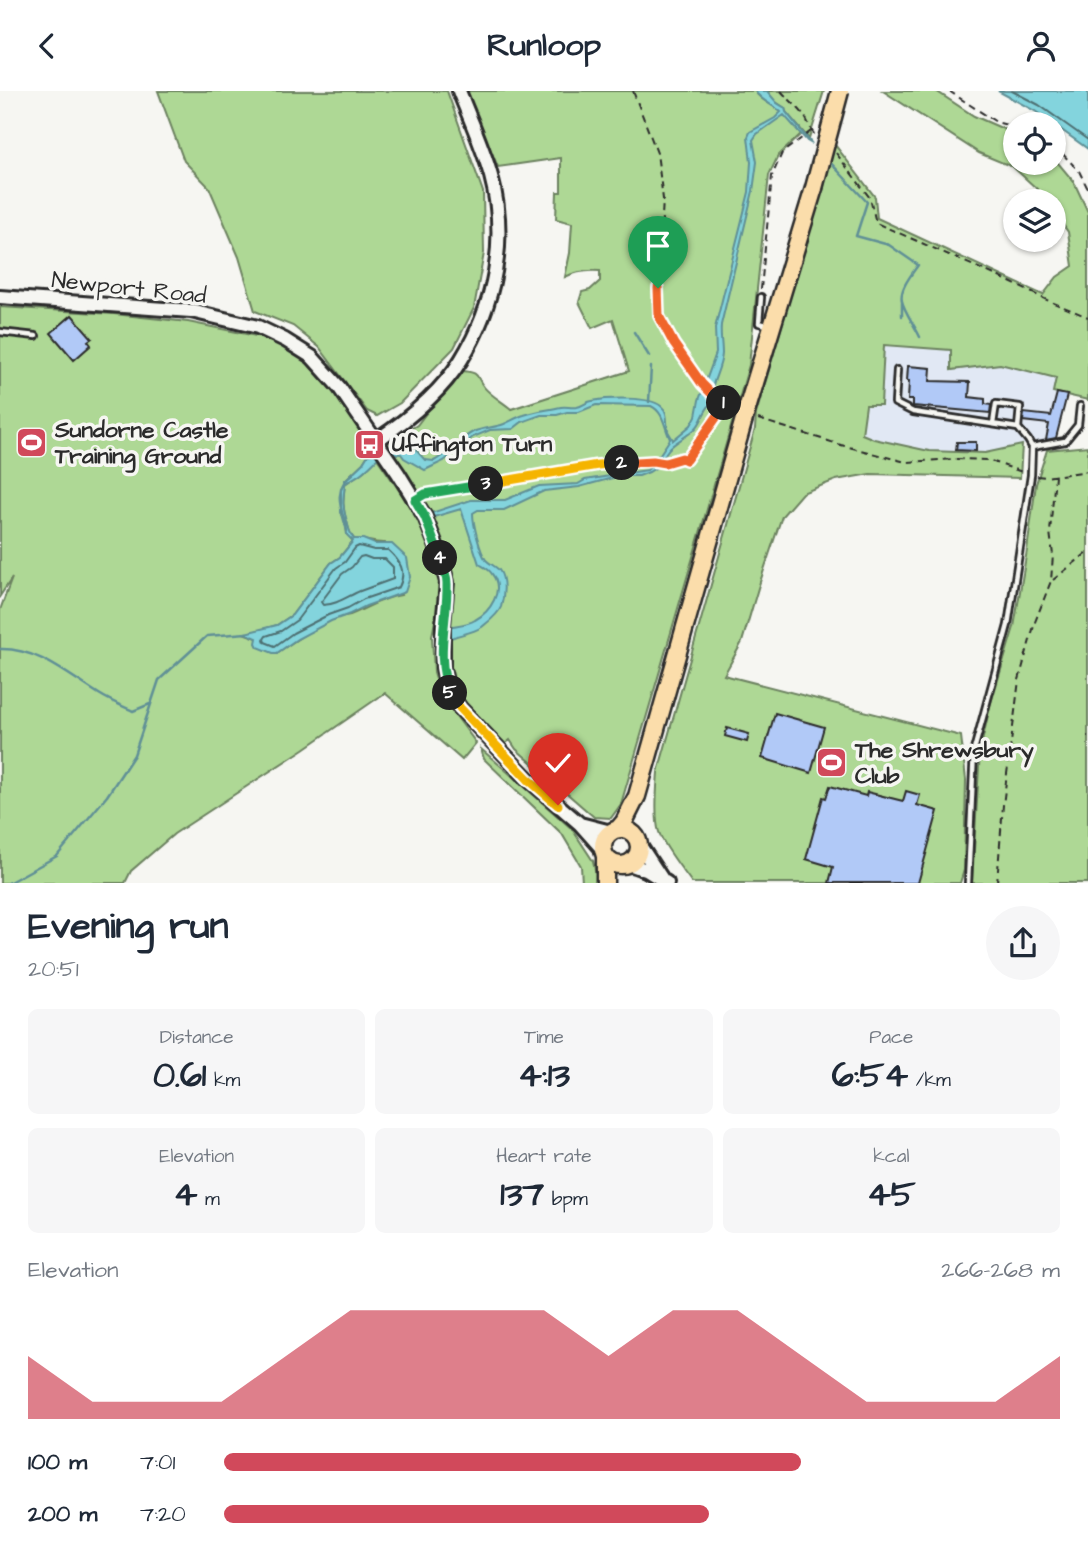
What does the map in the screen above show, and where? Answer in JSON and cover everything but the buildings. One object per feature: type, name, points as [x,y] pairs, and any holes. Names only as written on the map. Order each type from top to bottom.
[{"type":"highway","points":[[605,883],[606,839],[624,822],[637,796],[841,91]]},
{"type":"highway","points":[[613,883],[639,853],[637,796]]},
{"type":"highway","points":[[615,831],[627,830],[637,840]]},
{"type":"highway","points":[[605,854],[608,860],[616,865],[628,864]]},
{"type":"main road","points":[[378,444],[439,388],[460,361],[489,302],[496,274],[498,215],[491,177],[477,133],[458,91]]},
{"type":"main road","name":"Newport Road","points":[[0,297],[191,311],[258,327],[312,357],[339,387],[425,517],[447,582],[443,667],[448,690],[460,708],[528,779],[580,824],[605,854]]},
{"type":"main road","name":"Newport Road","points":[[580,824],[615,831]]},
{"type":"main road","points":[[637,840],[664,881]]},
{"type":"main road","points":[[628,864],[646,870],[664,881]]},
{"type":"lane","points":[[761,297],[759,323],[772,327]]},
{"type":"lane","points":[[0,332],[36,336]]},
{"type":"lane","points":[[897,370],[895,403],[913,412],[1018,428],[1032,447],[1031,475],[1008,625],[974,750],[968,883]]},
{"type":"lane","points":[[993,424],[996,404],[1020,407],[1018,428]]},
{"type":"lane","points":[[1032,447],[1065,442],[1078,425],[1080,406]]},
{"type":"path","points":[[633,91],[657,153],[663,199],[659,316],[691,371],[712,395],[736,410]]},
{"type":"path","points":[[781,91],[803,114],[809,132],[819,138]]},
{"type":"path","points":[[949,91],[1003,123]]},
{"type":"path","points":[[761,297],[772,176],[782,153],[809,132]]},
{"type":"path","points":[[836,153],[870,198],[876,223],[1088,317]]},
{"type":"path","points":[[1066,157],[1079,171],[1088,189]]},
{"type":"path","points":[[415,500],[425,494],[598,465],[653,461],[665,463],[682,458],[686,460],[726,404]]},
{"type":"path","points":[[758,419],[906,462],[988,460],[1031,475],[1046,477],[1088,471]]},
{"type":"path","points":[[998,883],[1003,805],[1019,680],[1035,622],[1051,581],[1053,555],[1050,532],[1055,476]]},
{"type":"path","points":[[1051,581],[1088,552]]},
{"type":"shaded area","points":[[883,345],[951,350],[951,370],[1000,364],[1057,378],[1054,392],[1067,395],[1055,442],[1046,440],[985,453],[929,451],[862,434],[866,404],[881,405]]},
{"type":"green space","points":[[158,91],[447,91],[483,192],[484,253],[474,308],[454,348],[400,403],[377,416],[367,411],[319,347],[293,326],[255,311],[239,257],[209,187],[184,161]]},
{"type":"green space","points":[[465,91],[755,91],[784,114],[801,134],[778,156],[769,175],[749,365],[621,804],[611,818],[594,817],[516,749],[510,740],[504,745],[464,704],[452,679],[447,660],[454,585],[448,553],[388,448],[390,442],[417,425],[463,371],[475,374],[487,390],[511,409],[629,371],[613,319],[592,328],[579,302],[582,292],[590,290],[600,281],[600,271],[582,271],[565,277],[572,223],[556,219],[557,192],[561,192],[561,158],[498,167]]},
{"type":"green space","points":[[767,91],[824,91],[809,139],[785,108],[773,100]]},
{"type":"green space","points":[[883,91],[936,91],[974,116],[1003,129],[1003,163],[979,153]]},
{"type":"green space","points":[[835,145],[875,197],[877,218],[1043,295],[1057,277],[1073,266],[1066,229],[1066,189],[1037,189],[1022,175],[1066,175],[1066,172],[1074,182],[1088,212],[1088,400],[1053,392],[1056,378],[1000,364],[951,370],[951,350],[884,345],[881,405],[866,405],[862,434],[929,451],[985,453],[1022,445],[1020,478],[870,474],[836,480],[802,493],[782,516],[742,642],[724,675],[961,736],[966,780],[964,870],[960,883],[692,883],[661,838],[657,826],[658,772],[755,429],[756,414]]},
{"type":"green space","points":[[0,307],[114,314],[188,322],[256,336],[266,335],[323,371],[376,453],[368,455],[345,480],[341,512],[346,522],[347,534],[353,541],[340,557],[331,563],[292,615],[277,625],[246,634],[257,638],[277,653],[331,620],[401,595],[385,543],[354,539],[344,512],[345,484],[377,458],[422,524],[436,552],[442,586],[432,636],[434,672],[442,697],[476,743],[462,760],[385,693],[174,834],[131,871],[125,883],[0,883],[0,610],[12,578],[0,596]]},
{"type":"green space","points":[[1088,446],[1088,883],[972,883],[980,751],[990,706],[1014,627],[1036,484],[1047,450]]},
{"type":"green space","points":[[481,749],[572,829],[593,861],[597,883],[582,883],[581,866],[562,834],[484,759]]},
{"type":"water","points":[[755,91],[767,91],[785,108],[812,144],[784,115],[757,134],[753,140],[757,162],[753,191],[721,325],[721,360],[711,392],[710,405],[697,427],[670,448],[660,467],[639,476],[620,476],[579,487],[544,491],[504,510],[478,510],[473,513],[477,538],[484,556],[499,570],[503,578],[502,603],[498,613],[482,627],[447,640],[448,627],[472,622],[486,612],[494,600],[496,580],[491,572],[479,564],[461,509],[430,518],[428,514],[471,500],[505,500],[539,486],[578,484],[585,480],[647,470],[670,439],[661,416],[651,406],[596,405],[579,412],[541,415],[522,422],[513,429],[490,430],[473,437],[444,461],[425,470],[401,454],[380,456],[345,484],[344,511],[354,539],[375,544],[392,544],[407,558],[410,577],[405,592],[331,621],[277,653],[258,647],[257,638],[245,633],[277,625],[292,615],[331,563],[340,557],[353,541],[347,535],[346,522],[341,512],[341,488],[368,455],[396,444],[401,449],[405,446],[416,450],[425,460],[434,461],[477,430],[500,425],[533,412],[577,407],[607,399],[638,399],[661,406],[665,411],[668,431],[673,440],[691,425],[716,353],[715,328],[749,192],[751,162],[748,137],[750,132],[781,112]]},
{"type":"water","points":[[998,91],[1088,91],[1088,149],[1066,133],[1066,112],[1035,111]]},
{"type":"waterway","points":[[829,161],[867,202],[856,236],[889,245],[918,265],[902,292],[902,301],[920,337]]},
{"type":"waterway","points":[[902,302],[902,316]]},
{"type":"waterway","points":[[634,332],[649,356]]},
{"type":"waterway","points":[[649,402],[651,367]]},
{"type":"waterway","points":[[347,531],[340,493],[346,480],[353,474]]},
{"type":"waterway","points":[[8,883],[57,856],[107,796],[134,755],[159,680],[207,636],[247,633]]},
{"type":"waterway","points":[[0,649],[40,658],[103,697],[133,711],[150,704]]},
{"type":"place","name":"Sundorne Castle Training Ground","points":[[32,443]]},
{"type":"place","name":"Uffington Turn","points":[[369,444]]},
{"type":"place","name":"The Shrewsbury Club","points":[[832,763]]},
{"type":"route","points":[[558,805],[528,779],[460,708],[448,690],[443,667],[447,582],[438,550],[415,500],[425,494],[598,465],[653,461],[665,463],[682,458],[686,460],[726,404],[702,384],[674,344],[659,316],[658,288]]}]
